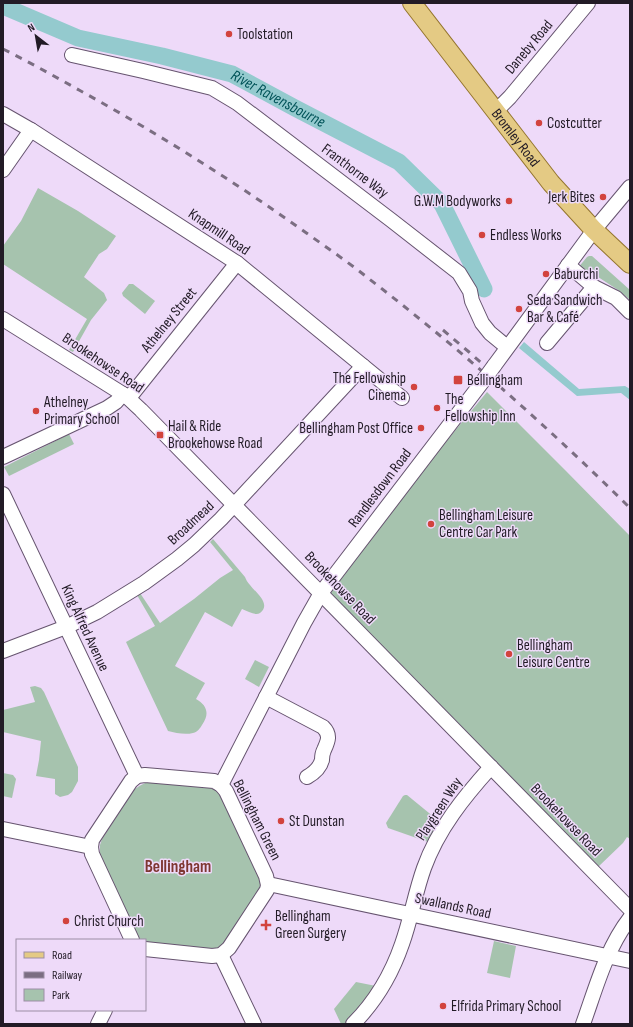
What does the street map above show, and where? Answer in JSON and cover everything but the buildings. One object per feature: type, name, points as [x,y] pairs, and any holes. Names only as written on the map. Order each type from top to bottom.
[{"type":"main road","name":"Bromley Road","points":[[412,3],[551,183],[594,230],[630,264]]},
{"type":"street","name":"Daneby Road","points":[[495,112],[510,97],[588,3]]},
{"type":"street","name":"Franthorne Way","points":[[72,55],[212,88],[237,103],[459,273],[470,291],[472,301],[482,323],[490,333],[507,347]]},
{"type":"street","name":"Knapmill Road","points":[[3,114],[31,130],[237,263],[402,398]]},
{"type":"street","points":[[3,170],[31,130]]},
{"type":"street","name":"Randlesdown Road","points":[[221,785],[304,623],[321,593],[483,381],[594,230],[630,187]]},
{"type":"street","name":"Athelney Street","points":[[3,457],[107,408],[126,396],[237,263]]},
{"type":"street","points":[[568,265],[594,287],[616,298],[630,312]]},
{"type":"street","points":[[547,343],[594,287]]},
{"type":"street","name":"Brookehowse Road","points":[[3,319],[126,396],[141,410],[630,909]]},
{"type":"street","name":"Broadmead","points":[[3,651],[66,627],[107,606],[156,575],[194,545],[234,505],[363,366]]},
{"type":"street","name":"King Alfred Avenue","points":[[3,494],[137,776]]},
{"type":"street","points":[[266,697],[326,730],[328,740],[320,765],[317,770],[307,777]]},
{"type":"street","name":"Playgreen Way","points":[[353,1024],[372,1002],[388,976],[402,944],[424,867],[439,835],[466,796],[491,767]]},
{"type":"street","name":"Bellingham Green","points":[[137,776],[145,775],[185,778],[214,782],[221,785],[226,791],[266,876],[268,885],[267,890],[229,948],[221,955]]},
{"type":"street","points":[[132,939],[92,854],[91,847],[92,840],[108,815],[131,781],[137,776]]},
{"type":"street","points":[[3,829],[91,847]]},
{"type":"street","name":"Swallands Road","points":[[268,885],[630,960]]},
{"type":"street","points":[[583,1024],[603,967],[630,918]]},
{"type":"street","points":[[146,950],[212,956],[221,955],[254,1024]]},
{"type":"street","points":[[98,1024],[104,1011]]},
{"type":"green space","points":[[38,188],[78,211],[116,236],[107,249],[99,254],[84,277],[104,293],[107,300],[91,320],[73,352],[69,350],[87,319],[3,264],[3,246],[21,221]]},
{"type":"green space","points":[[589,256],[592,256],[630,290],[630,300],[618,290],[592,273],[588,280],[577,269]]},
{"type":"green space","points":[[129,284],[133,284],[155,301],[145,314],[123,296],[122,293]]},
{"type":"green space","name":"Bellingham Leisure Centre","points":[[487,392],[630,536],[630,839],[627,837],[623,843],[598,867],[331,597],[330,592],[404,492]]},
{"type":"green space","points":[[69,434],[74,444],[9,476],[4,467]]},
{"type":"green space","points":[[213,539],[261,598],[264,606],[263,610],[258,614],[242,609],[232,627],[205,612],[175,666],[205,683],[196,699],[203,704],[207,714],[198,731],[180,734],[168,731],[126,642],[155,626],[137,595],[140,593],[160,623],[233,570],[210,542]]},
{"type":"green space","points":[[255,660],[269,667],[259,687],[245,679]]},
{"type":"green space","points":[[35,686],[41,688],[44,692],[78,767],[78,781],[72,792],[68,795],[60,797],[55,794],[55,779],[36,776],[41,741],[3,732],[3,710],[35,702],[30,687]]},
{"type":"green space","points":[[3,773],[13,775],[16,779],[12,798],[3,796]]},
{"type":"green space","points":[[150,782],[207,787],[221,793],[259,874],[262,885],[223,947],[214,951],[146,943],[146,939],[138,939],[100,857],[100,845],[102,839],[134,790],[145,783]]},
{"type":"green space","points":[[405,795],[407,795],[440,822],[428,842],[388,828],[386,823]]},
{"type":"green space","points":[[494,941],[516,946],[510,978],[487,973]]},
{"type":"green space","points":[[356,982],[376,986],[346,1024],[341,1024],[334,1009]]},
{"type":"shaded area","points":[[524,342],[579,389],[625,386],[630,389],[630,400],[621,393],[577,396],[519,348]]},
{"type":"waterway","name":"River Ravensbourne","points":[[3,6],[78,38],[162,56],[232,74],[399,162],[442,204],[484,289]]},
{"type":"railway","points":[[3,49],[108,106],[166,140],[250,194],[345,260],[469,360],[567,447],[630,508]]},
{"type":"railway","points":[[443,330],[503,382]]},
{"type":"place","name":"Toolstation","points":[[229,34]]},
{"type":"place","name":"Costcutter","points":[[539,123]]},
{"type":"place","name":"Jerk Bites","points":[[603,197]]},
{"type":"place","name":"G.W.M Bodyworks","points":[[509,201]]},
{"type":"place","name":"Endless Works","points":[[482,235]]},
{"type":"place","name":"Baburchi","points":[[546,274]]},
{"type":"place","name":"Seda Sandwich Bar & Café","points":[[519,309]]},
{"type":"place","name":"Bellingham","points":[[458,380]]},
{"type":"place","name":"The Fellowship Cinema","points":[[414,387]]},
{"type":"place","name":"The Fellowship Inn","points":[[437,408]]},
{"type":"place","name":"Athelney Primary School","points":[[36,411]]},
{"type":"place","name":"Bellingham Post Office","points":[[421,428]]},
{"type":"place","name":"Hail & Ride Brookehowse Road","points":[[160,435]]},
{"type":"place","name":"Bellingham Leisure Centre Car Park","points":[[431,524]]},
{"type":"place","name":"Bellingham Leisure Centre","points":[[509,654]]},
{"type":"place","name":"St Dunstan","points":[[281,821]]},
{"type":"place","name":"Christ Church","points":[[66,921]]},
{"type":"place","name":"Bellingham Green Surgery","points":[[266,925]]},
{"type":"place","name":"Elfrida Primary School","points":[[443,1006]]},
{"type":"district","name":"Bellingham","points":[[178,867]]}]
